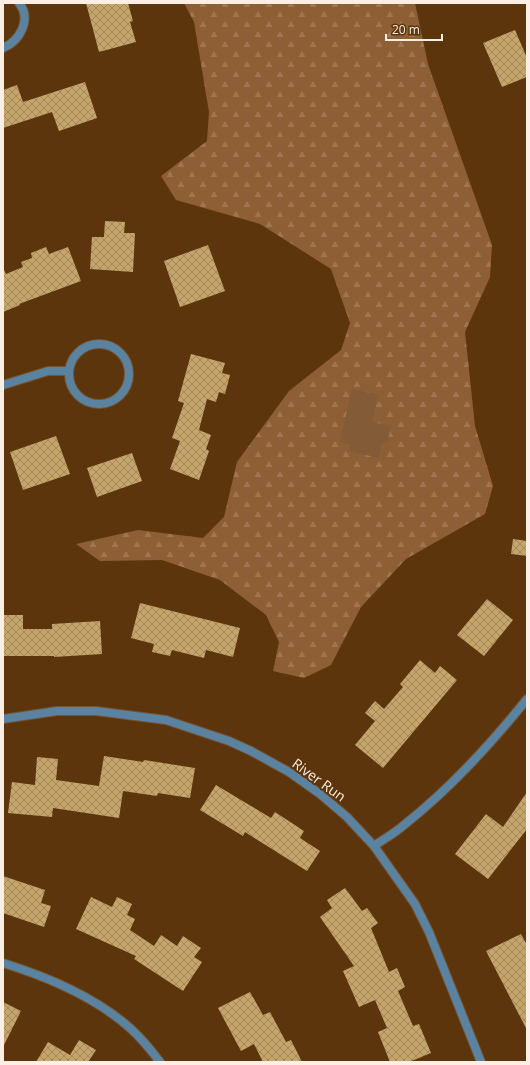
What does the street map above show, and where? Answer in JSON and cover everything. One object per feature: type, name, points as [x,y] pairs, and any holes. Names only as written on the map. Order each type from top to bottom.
[{"type":"street","points":[[3,48],[10,45],[18,38],[24,27],[22,6],[19,3]]},
{"type":"street","points":[[102,343],[114,347],[123,354],[128,364],[130,377],[126,390],[116,400],[103,405],[91,404],[79,397],[70,385],[68,371],[73,358],[79,350],[89,345],[102,343]]},
{"type":"street","points":[[3,385],[48,371],[68,371]]},
{"type":"street","points":[[374,846],[403,826],[472,764],[500,733],[527,699]]},
{"type":"street","name":"River Run","points":[[3,720],[58,711],[96,711],[166,720],[229,741],[289,772],[320,794],[347,817],[374,846],[415,904],[429,932],[481,1062]]},
{"type":"street","points":[[3,963],[30,971],[61,984],[109,1011],[130,1028],[160,1062]]},
{"type":"green space","points":[[184,3],[415,3],[428,64],[492,245],[490,277],[465,332],[475,426],[493,486],[485,514],[406,559],[361,607],[331,665],[304,678],[273,671],[279,642],[266,615],[220,580],[162,560],[100,561],[76,544],[138,530],[203,538],[224,517],[237,462],[289,391],[341,350],[350,323],[331,269],[260,224],[176,200],[161,176],[207,141],[209,112],[194,22]]},
{"type":"shaded area","points":[[352,389],[378,395],[372,422],[391,426],[387,443],[382,443],[379,458],[349,451],[350,445],[340,442]]},
{"type":"building","points":[[86,3],[128,3],[133,21],[130,22],[136,42],[99,52]]},
{"type":"building","points":[[515,30],[527,58],[527,77],[502,87],[483,43]]},
{"type":"building","points":[[85,82],[97,118],[59,131],[52,112],[3,128],[3,90],[17,85],[23,102]]},
{"type":"building","points":[[105,221],[125,222],[124,233],[135,233],[133,272],[90,269],[92,237],[104,237]]},
{"type":"building","points":[[208,245],[225,291],[180,307],[164,261]]},
{"type":"building","points":[[46,247],[49,254],[68,247],[81,281],[19,304],[20,305],[3,312],[3,268],[6,274],[23,267],[21,262],[32,258],[31,253]]},
{"type":"building","points":[[191,354],[225,363],[222,373],[230,375],[225,394],[219,392],[216,402],[207,399],[199,430],[211,435],[206,449],[209,451],[199,480],[170,469],[180,441],[172,438],[184,403],[178,401]]},
{"type":"building","points":[[56,436],[70,474],[23,490],[10,452]]},
{"type":"building","points":[[132,453],[142,481],[97,497],[87,468]]},
{"type":"building","points":[[513,539],[527,541],[527,556],[511,554]]},
{"type":"building","points":[[487,599],[513,620],[484,656],[457,635]]},
{"type":"building","points":[[140,603],[240,628],[233,657],[206,650],[204,658],[172,650],[170,656],[152,652],[154,644],[131,638]]},
{"type":"building","points":[[3,615],[23,615],[23,629],[52,629],[52,624],[100,621],[102,654],[54,657],[3,656]]},
{"type":"building","points":[[420,660],[435,673],[440,666],[457,680],[383,768],[355,745],[375,721],[365,713],[375,701],[384,709],[403,687],[400,684]]},
{"type":"building","points":[[104,756],[143,762],[144,760],[195,768],[190,798],[158,793],[157,796],[123,791],[119,818],[53,808],[52,817],[8,813],[12,782],[35,785],[37,757],[58,759],[56,780],[99,786]]},
{"type":"building","points":[[216,785],[271,818],[275,812],[304,831],[300,838],[320,851],[307,871],[245,832],[243,836],[200,810]]},
{"type":"building","points":[[527,792],[527,829],[488,879],[455,854],[486,814],[503,827]]},
{"type":"building","points":[[3,876],[45,890],[41,903],[51,906],[44,927],[3,913]]},
{"type":"building","points":[[345,888],[362,911],[367,908],[378,923],[371,928],[389,972],[397,968],[405,987],[398,991],[413,1026],[419,1024],[431,1053],[409,1062],[390,1062],[378,1032],[387,1028],[375,1000],[359,1007],[343,971],[354,966],[320,917],[332,908],[327,900]]},
{"type":"building","points":[[91,897],[112,907],[117,897],[132,904],[127,915],[135,919],[130,930],[154,946],[161,935],[177,946],[183,936],[201,948],[194,957],[202,962],[183,991],[134,959],[136,956],[76,929]]},
{"type":"building","points":[[521,934],[527,945],[527,1030],[486,951]]},
{"type":"building","points":[[250,992],[263,1015],[270,1012],[286,1042],[291,1040],[302,1062],[263,1062],[254,1044],[241,1051],[218,1008]]},
{"type":"building","points":[[3,1002],[21,1011],[3,1047]]},
{"type":"building","points":[[79,1040],[96,1050],[88,1062],[36,1062],[48,1042],[70,1055]]}]
